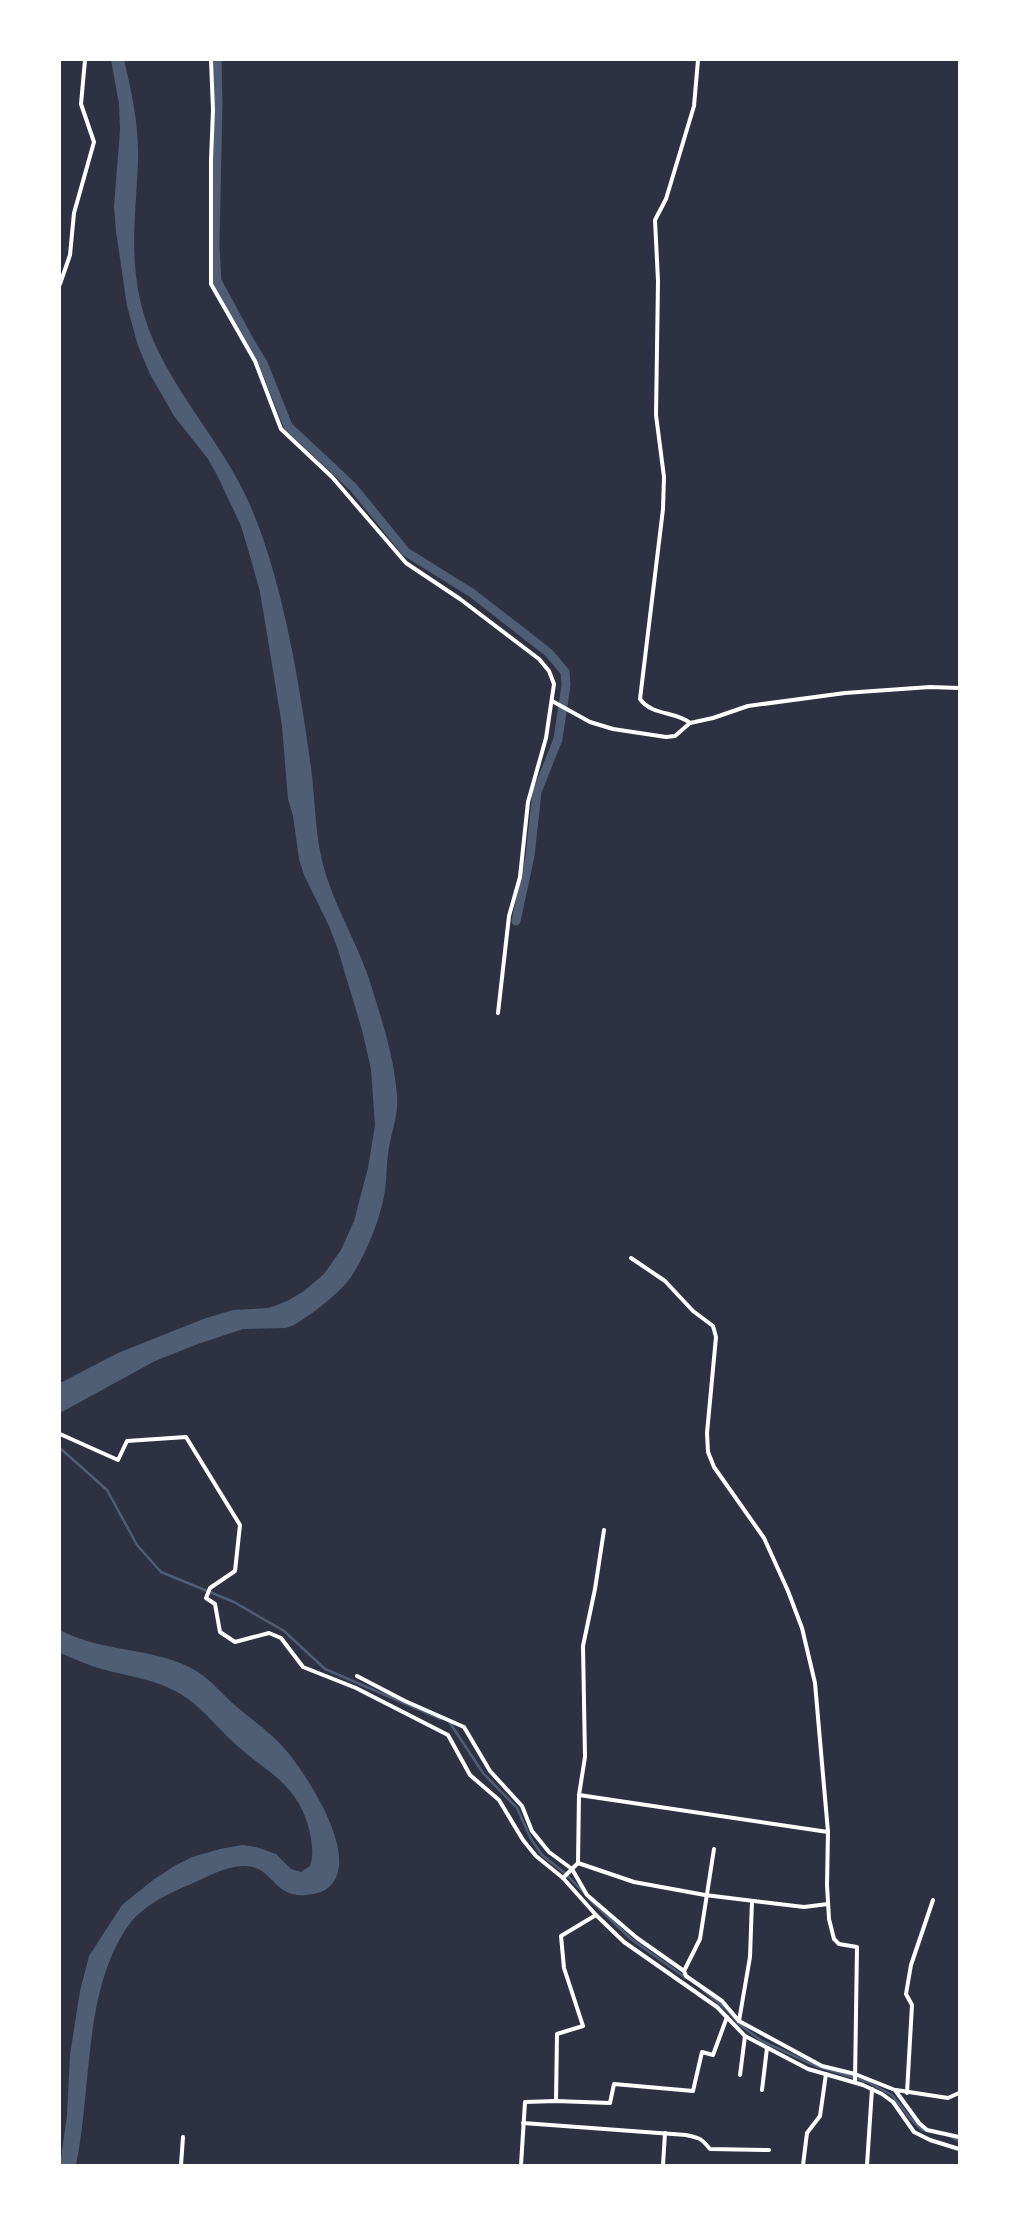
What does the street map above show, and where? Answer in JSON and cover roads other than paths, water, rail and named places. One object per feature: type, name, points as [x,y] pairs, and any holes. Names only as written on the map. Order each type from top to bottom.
[{"type":"street","points":[[60,284],[70,254],[74,213],[94,142],[81,104],[85,60]]},
{"type":"street","points":[[211,60],[213,110],[211,284],[255,361],[280,429],[332,477],[406,562],[460,599],[539,659],[549,671],[554,684],[546,738],[528,802],[520,877],[509,916],[498,1013]]},
{"type":"street","points":[[690,723],[686,719],[661,713],[643,704],[640,699],[663,509],[664,477],[656,414],[658,281],[655,220],[666,199],[694,106],[698,60]]},
{"type":"street","points":[[552,701],[590,722],[613,729],[666,737],[675,736],[690,723],[713,718],[748,706],[828,695],[930,687],[959,688]]},
{"type":"street","points":[[631,1258],[665,1281],[693,1311],[713,1326],[716,1337],[707,1432],[708,1452],[714,1467],[764,1538],[802,1628],[815,1683],[828,1832],[828,1904],[834,1939],[839,1944],[857,1947],[855,2078]]},
{"type":"street","points":[[60,1434],[118,1460],[127,1441],[186,1437],[240,1525],[235,1572],[210,1588],[206,1598],[215,1604],[220,1632],[235,1642],[269,1633],[281,1638],[302,1667],[356,1688],[448,1734],[470,1775],[499,1800],[523,1840],[536,1856],[563,1878],[596,1915],[624,1942],[695,1991],[727,2017],[745,2036],[808,2069],[826,2074],[855,2078],[893,2102],[914,2132],[930,2140],[959,2149]]},
{"type":"street","points":[[563,1878],[578,1863],[578,1795],[585,1758],[583,1646],[595,1589],[604,1530]]},
{"type":"street","points":[[357,1676],[405,1702],[464,1727],[490,1771],[522,1806],[532,1831],[549,1852],[572,1869],[587,1895],[637,1938],[722,2001],[739,2021],[822,2066],[855,2078],[907,2093],[948,2098],[959,2093]]},
{"type":"street","points":[[578,1795],[828,1832]]},
{"type":"street","points":[[684,1971],[700,1939],[714,1849]]},
{"type":"street","points":[[578,1863],[634,1882],[708,1895],[804,1907],[828,1904]]},
{"type":"street","points":[[907,2093],[912,2005],[906,1994],[911,1965],[934,1900]]},
{"type":"street","points":[[738,2028],[750,1957],[752,1901]]},
{"type":"street","points":[[556,2101],[557,2034],[583,2026],[564,1968],[561,1936],[596,1915]]},
{"type":"street","points":[[521,2165],[525,2102],[610,2103],[614,2084],[694,2090],[702,2052],[713,2055],[727,2017]]},
{"type":"street","points":[[752,2040],[755,2030]]},
{"type":"street","points":[[740,2075],[745,2036]]},
{"type":"street","points":[[762,2090],[772,2040]]},
{"type":"street","points":[[803,2165],[807,2132],[820,2116],[826,2074]]},
{"type":"street","points":[[867,2165],[872,2089]]},
{"type":"street","points":[[895,2090],[927,2130],[959,2136]]},
{"type":"street","points":[[523,2123],[665,2133],[700,2138],[706,2142],[710,2149],[769,2150]]},
{"type":"street","points":[[663,2165],[665,2133]]},
{"type":"street","points":[[182,2165],[183,2137]]},
{"type":"water","points":[[111,60],[124,60],[136,122],[138,160],[134,238],[136,275],[144,315],[153,341],[165,365],[238,480],[262,535],[281,600],[296,669],[311,768],[317,835],[321,856],[330,887],[368,976],[377,1005],[393,1065],[397,1103],[396,1118],[387,1160],[382,1206],[362,1258],[351,1277],[333,1297],[317,1310],[286,1328],[243,1329],[155,1361],[60,1413],[60,1383],[118,1353],[206,1318],[233,1310],[269,1308],[287,1301],[304,1291],[324,1274],[341,1250],[354,1221],[368,1168],[375,1125],[371,1069],[362,1030],[338,950],[329,926],[304,875],[299,859],[293,816],[288,799],[282,726],[260,592],[241,526],[208,459],[174,416],[150,374],[138,346],[127,306],[114,206],[120,130],[119,104]]},
{"type":"water","points":[[60,1630],[91,1642],[174,1661],[189,1667],[208,1680],[278,1742],[299,1767],[310,1783],[330,1822],[337,1843],[339,1862],[336,1878],[325,1890],[319,1893],[296,1895],[287,1892],[255,1868],[239,1866],[217,1872],[156,1901],[134,1919],[128,1926],[114,1952],[103,1980],[91,2041],[76,2165],[60,2165],[67,2115],[70,2055],[80,1991],[89,1956],[122,1905],[153,1880],[192,1857],[242,1845],[256,1847],[276,1854],[291,1869],[301,1872],[310,1866],[312,1850],[305,1815],[289,1789],[231,1740],[196,1705],[189,1699],[163,1685],[97,1667],[60,1653]]},
{"type":"waterway","points":[[217,60],[215,246],[217,281],[263,363],[288,426],[353,487],[406,552],[472,593],[549,653],[565,672],[566,685],[558,739],[537,792],[530,856],[516,921]]},
{"type":"waterway","points":[[60,1448],[107,1490],[137,1545],[161,1572],[234,1602],[284,1631],[325,1669],[441,1719]]},
{"type":"waterway","points":[[450,1723],[483,1773],[517,1808],[531,1839],[542,1855],[565,1873],[586,1895]]},
{"type":"waterway","points":[[589,1899],[631,1939],[686,1978]]},
{"type":"waterway","points":[[702,1989],[726,2009],[739,2024],[762,2041],[816,2066],[868,2082],[892,2095],[910,2118],[922,2130],[927,2131]]},
{"type":"waterway","points":[[949,2136],[959,2141]]}]
